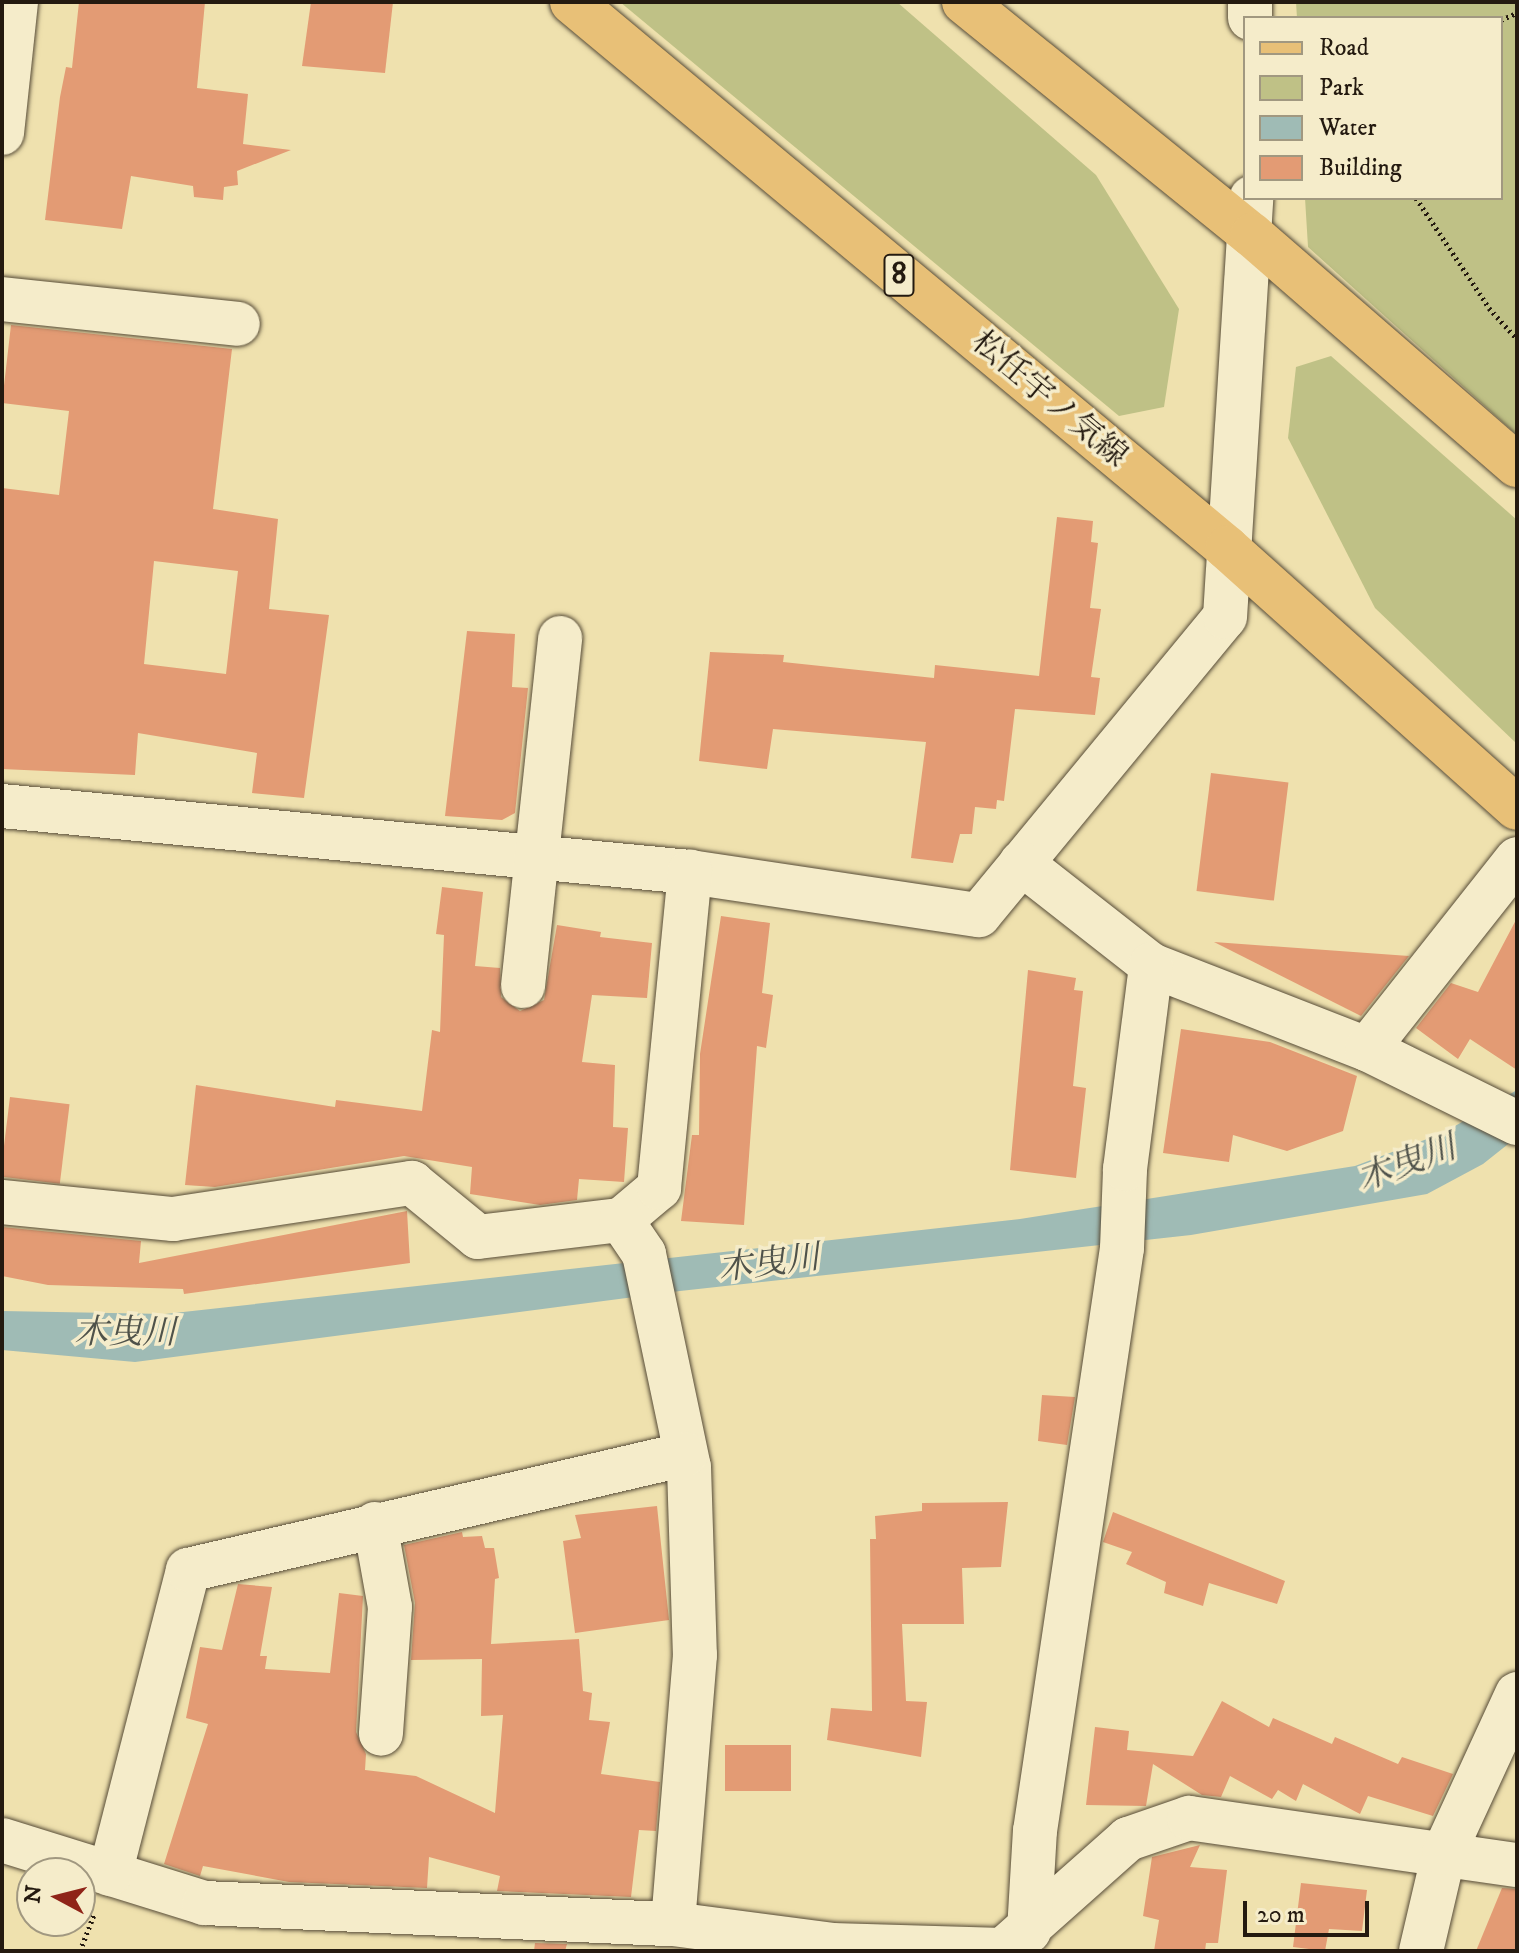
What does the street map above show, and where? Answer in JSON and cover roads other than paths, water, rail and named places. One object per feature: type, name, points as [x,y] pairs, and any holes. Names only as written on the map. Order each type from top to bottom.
[{"type":"main road","name":"松任宇ノ気線","points":[[572,2],[1227,548],[1517,808]]},
{"type":"main road","points":[[964,2],[1252,216],[1517,465]]},
{"type":"street","points":[[2,133],[16,2]]},
{"type":"street","points":[[2,806],[690,872],[979,915],[1225,617],[1227,548],[1252,216]]},
{"type":"street","points":[[2,299],[238,324]]},
{"type":"street","points":[[523,986],[560,638]]},
{"type":"street","points":[[1367,1049],[1517,859]]},
{"type":"street","points":[[1021,863],[1151,965],[1367,1049],[1517,1123]]},
{"type":"street","points":[[673,1924],[695,1655],[686,1454],[654,1306],[632,1237],[659,1188],[690,872]]},
{"type":"street","points":[[1012,1944],[1035,1831],[1122,1248],[1125,1169],[1151,965]]},
{"type":"street","points":[[2,1202],[173,1219],[412,1183],[478,1237],[632,1237]]},
{"type":"street","points":[[110,1874],[188,1570],[686,1454]]},
{"type":"street","points":[[375,1524],[390,1607],[381,1734]]},
{"type":"street","points":[[1421,1951],[1444,1853],[1517,1694]]},
{"type":"street","points":[[2,1840],[204,1903],[506,1934],[673,1924],[832,1948],[1012,1944],[1128,1839],[1189,1818],[1517,1865]]},
{"type":"water","name":"木曳川","points":[[1517,1090],[1517,1137],[1483,1164],[1427,1194],[1191,1235],[680,1291],[135,1362],[2,1350],[2,1311],[165,1314],[1020,1219],[1355,1166],[1443,1133]]}]
